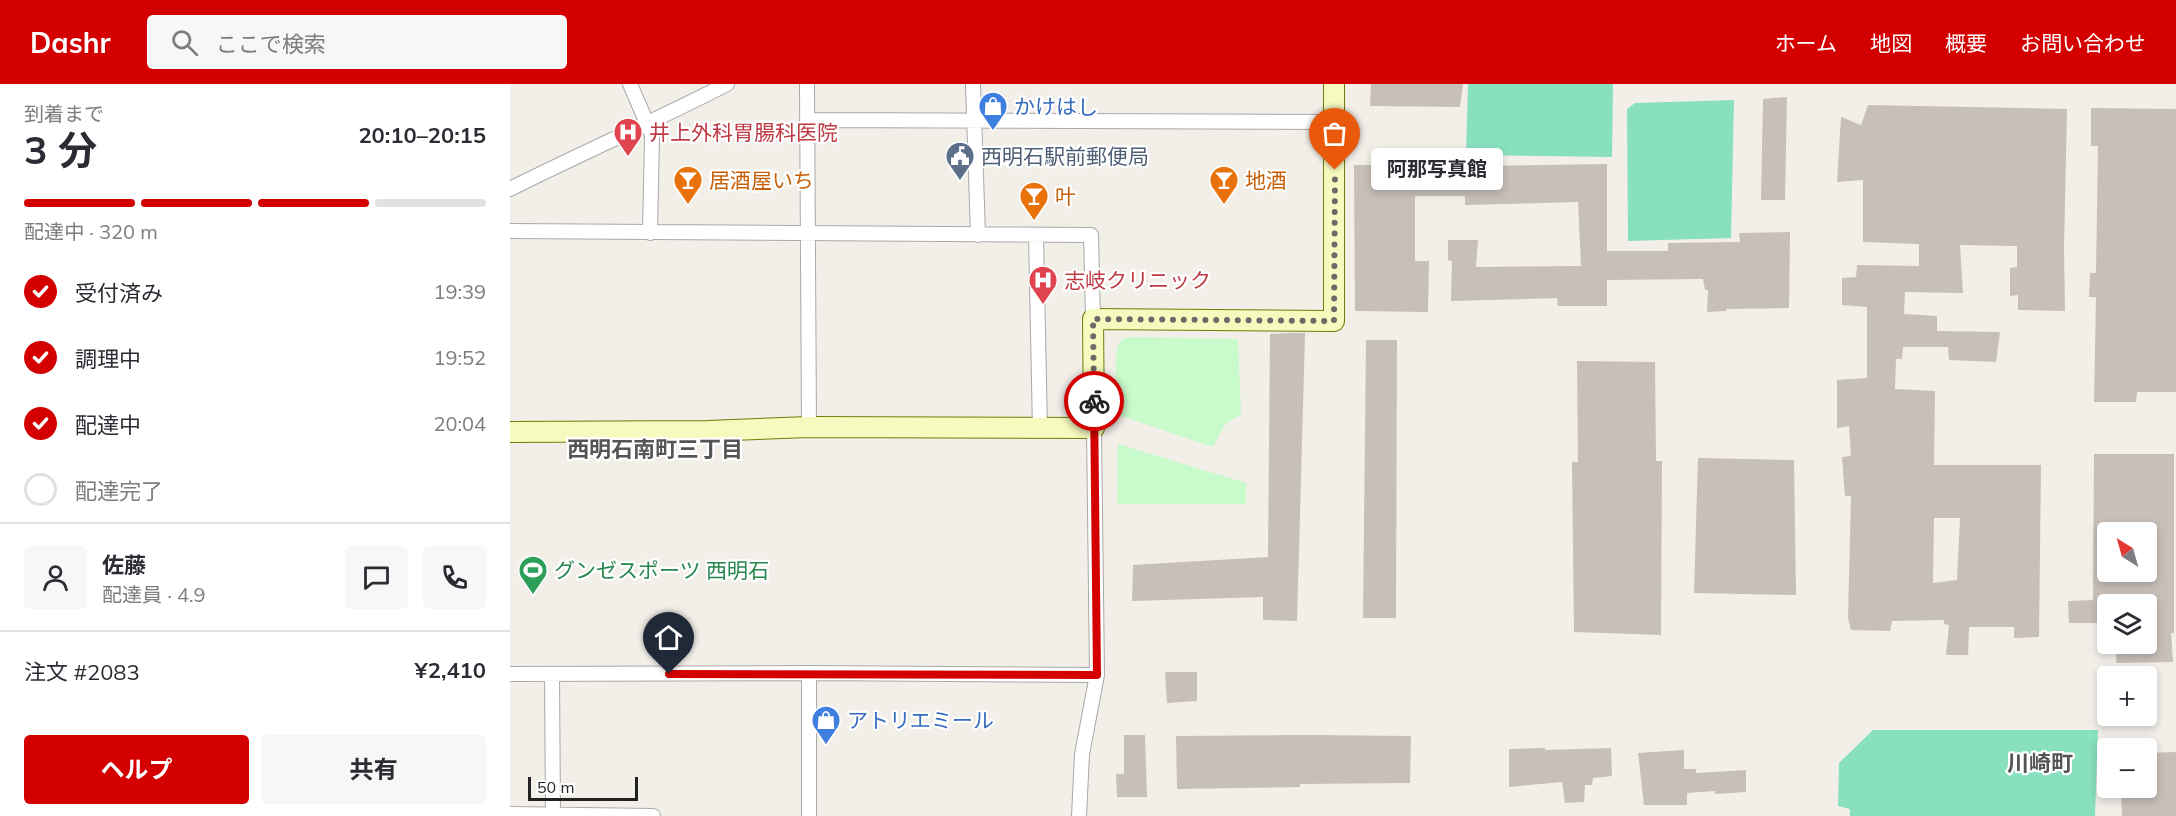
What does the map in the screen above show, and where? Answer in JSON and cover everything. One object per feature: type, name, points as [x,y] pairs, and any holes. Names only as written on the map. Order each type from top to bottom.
[{"type":"street","points":[[630,84],[652,135],[650,233]]},
{"type":"street","points":[[510,189],[727,84]]},
{"type":"street","points":[[807,84],[809,427]]},
{"type":"street","points":[[973,84],[978,235]]},
{"type":"street","points":[[1093,319],[1334,321],[1334,84]]},
{"type":"street","points":[[807,120],[1334,122]]},
{"type":"street","points":[[510,231],[1090,235],[1097,675],[1082,754],[1079,816]]},
{"type":"street","points":[[1036,235],[1040,429]]},
{"type":"street","points":[[510,432],[809,427],[1094,428]]},
{"type":"street","points":[[809,673],[809,816]]},
{"type":"street","points":[[510,674],[1097,675]]},
{"type":"street","points":[[552,674],[554,815]]},
{"type":"street","points":[[510,814],[653,816]]},
{"type":"green space","points":[[1468,84],[1613,84],[1612,157],[1466,155]]},
{"type":"green space","points":[[1734,100],[1731,238],[1628,241],[1627,109],[1635,103]]},
{"type":"green space","points":[[1134,337],[1238,339],[1241,415],[1226,423],[1213,447],[1118,415],[1116,356],[1120,342],[1123,339]]},
{"type":"green space","points":[[1118,444],[1246,483],[1246,504],[1117,504]]},
{"type":"green space","points":[[1873,730],[2098,730],[2095,816],[1850,816],[1850,809],[1838,806],[1839,763]]},
{"type":"building","points":[[1371,84],[1463,84],[1460,107],[1370,106]]},
{"type":"building","points":[[1787,97],[1785,200],[1761,200],[1763,99]]},
{"type":"building","points":[[1868,105],[2067,109],[2065,311],[2018,310],[2018,295],[2010,296],[2010,268],[2017,267],[2017,246],[1960,245],[1963,293],[1905,292],[1904,314],[1937,316],[1937,331],[2000,332],[1996,362],[1949,360],[1948,347],[1903,347],[1902,359],[1896,359],[1895,389],[1935,391],[1934,465],[2041,465],[2039,637],[2014,638],[2014,627],[1969,627],[1968,655],[1946,655],[1949,625],[1944,624],[1944,620],[1892,621],[1890,631],[1851,630],[1848,618],[1851,496],[1845,496],[1842,457],[1851,456],[1849,426],[1837,428],[1837,380],[1867,378],[1867,307],[1842,305],[1842,278],[1856,277],[1857,265],[1919,266],[1919,244],[1863,242],[1863,180],[1837,182],[1841,117],[1861,125]],"holes":[[[1934,518],[1960,518],[1957,580],[1933,583]]]},
{"type":"building","points":[[2091,108],[2176,109],[2176,392],[2137,392],[2136,402],[2094,402],[2096,297],[2089,297],[2090,273],[2096,273],[2098,146],[2091,146]]},
{"type":"building","points":[[1607,164],[1607,251],[1668,251],[1668,243],[1740,242],[1739,233],[1790,232],[1789,308],[1726,309],[1726,311],[1707,312],[1708,290],[1705,290],[1703,279],[1607,280],[1607,306],[1558,306],[1557,298],[1451,301],[1452,261],[1448,260],[1448,240],[1478,240],[1476,267],[1581,266],[1578,202],[1465,205],[1465,196],[1415,196],[1415,261],[1429,261],[1428,312],[1355,311],[1354,165],[1415,165],[1415,167]]},
{"type":"building","points":[[1305,333],[1297,621],[1263,620],[1263,597],[1132,601],[1133,565],[1268,557],[1270,334]]},
{"type":"building","points":[[1366,340],[1397,340],[1396,618],[1363,618]]},
{"type":"building","points":[[1577,361],[1655,362],[1656,461],[1662,461],[1661,635],[1574,632],[1572,462],[1578,462]]},
{"type":"building","points":[[2094,454],[2174,454],[2174,633],[2171,633],[2173,662],[2116,663],[2116,654],[2157,654],[2157,594],[2097,594],[2097,623],[2069,623],[2068,601],[2093,600]]},
{"type":"building","points":[[1698,458],[1794,460],[1796,595],[1694,593]]},
{"type":"building","points":[[1165,672],[1197,672],[1197,701],[1167,703]]},
{"type":"building","points":[[1124,735],[1145,735],[1147,797],[1117,797],[1116,774],[1124,774]]},
{"type":"building","points":[[1176,736],[1411,736],[1410,783],[1300,784],[1300,787],[1177,789]]},
{"type":"building","points":[[1545,748],[1545,750],[1611,748],[1612,776],[1593,778],[1592,785],[1585,785],[1584,802],[1565,803],[1562,782],[1509,787],[1509,749]]},
{"type":"building","points":[[1684,750],[1684,769],[1696,769],[1696,773],[1746,770],[1746,792],[1687,793],[1687,805],[1644,805],[1638,753]]},
{"type":"building","points":[[2176,752],[2176,816],[2122,816],[2121,798],[2157,798],[2157,753]]},
{"type":"way so far","points":[[1094,401],[1093,319],[1334,321],[1335,170]]},
{"type":"place","name":"かけはし","points":[[993,132]]},
{"type":"place","name":"井上外科胃腸科医院","points":[[628,158]]},
{"type":"place","name":"阿那写真館","points":[[1335,170]]},
{"type":"place","name":"西明石駅前郵便局","points":[[960,182]]},
{"type":"place","name":"居酒屋いち","points":[[688,206]]},
{"type":"place","name":"地酒","points":[[1224,206]]},
{"type":"place","name":"叶","points":[[1034,222]]},
{"type":"place","name":"志岐クリニック","points":[[1043,306]]},
{"type":"place","name":"グンゼスポーツ 西明石","points":[[533,596]]},
{"type":"place","name":"アトリエミール","points":[[826,746]]},
{"type":"district","name":"西明石南町三丁目","points":[[655,449]]},
{"type":"district","name":"川崎町","points":[[2040,763]]},
{"type":"route","points":[[669,674],[1097,675],[1094,401]]}]
